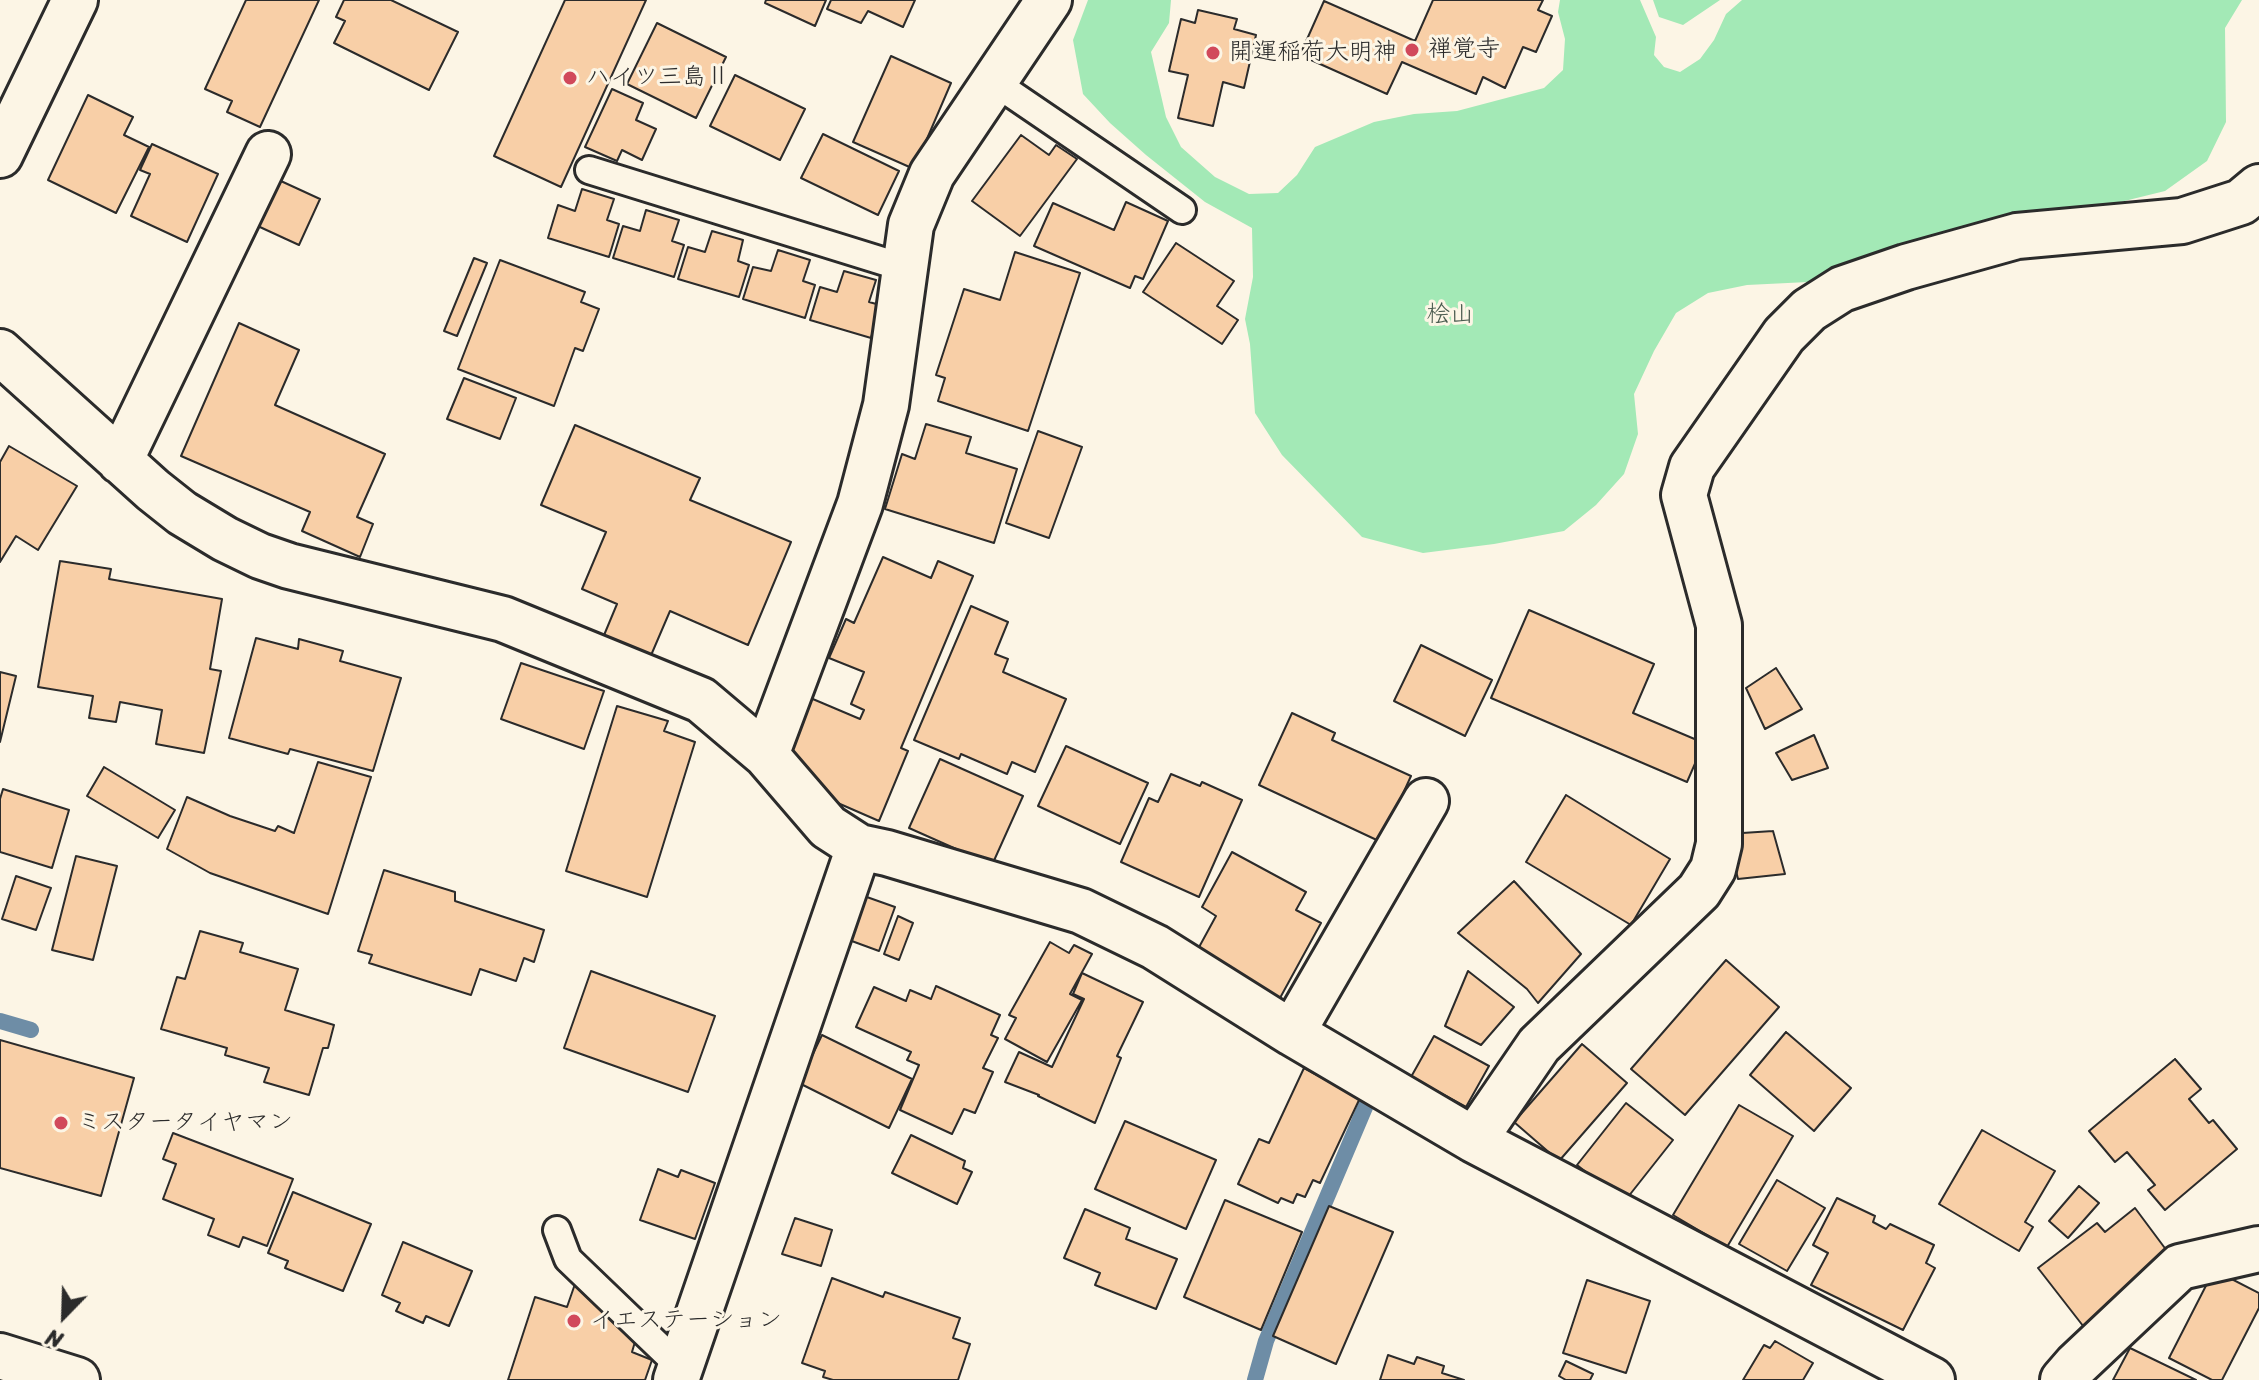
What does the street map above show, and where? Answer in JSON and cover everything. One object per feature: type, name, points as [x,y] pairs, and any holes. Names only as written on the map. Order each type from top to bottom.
[{"type":"main road","points":[[0,155],[75,0]]},
{"type":"main road","points":[[766,755],[860,504],[886,405],[911,225],[932,174],[1049,0]]},
{"type":"main road","points":[[120,461],[268,154]]},
{"type":"main road","points":[[1474,1140],[1539,1045],[1699,891],[1713,869],[1719,844],[1719,625],[1684,495],[1692,467],[1784,335],[1809,310],[1842,289],[1906,267],[2017,236],[2182,221],[2241,202],[2259,187]]},
{"type":"main road","points":[[0,352],[182,513],[225,539],[260,556],[321,575],[503,619],[701,700],[766,755],[828,827],[859,847],[1081,911],[1155,947],[1292,1033],[1474,1140],[1932,1380]]},
{"type":"main road","points":[[1292,1033],[1426,801]]},
{"type":"main road","points":[[679,1370],[859,847]]},
{"type":"main road","points":[[2063,1380],[2180,1267],[2259,1249]]},
{"type":"main road","points":[[0,1356],[77,1380]]},
{"type":"lane","points":[[994,82],[1182,210]]},
{"type":"lane","points":[[589,170],[905,268]]},
{"type":"lane","points":[[557,1230],[568,1259],[668,1355],[679,1370]]},
{"type":"green space","name":"桧山","points":[[1088,0],[1171,0],[1169,23],[1151,52],[1166,117],[1181,147],[1215,177],[1249,194],[1278,193],[1297,175],[1315,147],[1374,122],[1414,114],[1457,111],[1544,88],[1563,70],[1565,39],[1558,12],[1560,0],[1640,0],[1656,37],[1654,55],[1664,67],[1680,72],[1700,59],[1714,40],[1726,14],[1742,0],[2242,0],[2225,28],[2226,122],[2207,161],[2165,191],[1958,242],[1858,273],[1808,282],[1747,285],[1708,293],[1676,313],[1654,351],[1634,394],[1638,434],[1624,474],[1596,505],[1564,531],[1423,553],[1362,537],[1282,455],[1255,413],[1245,319],[1253,277],[1252,228],[1205,202],[1146,155],[1083,94],[1073,40]]},
{"type":"green space","points":[[1653,0],[1720,0],[1683,25],[1659,17]]},
{"type":"building","points":[[246,0],[319,0],[260,127],[227,112],[232,101],[205,89]]},
{"type":"building","points":[[344,0],[391,0],[458,32],[429,90],[334,43],[345,21],[336,17]]},
{"type":"building","name":"ハイツ三島Ⅱ","points":[[565,0],[646,0],[561,187],[494,156]]},
{"type":"building","points":[[766,0],[826,0],[815,26],[765,3]]},
{"type":"building","points":[[831,0],[915,0],[903,27],[868,11],[861,23],[827,9]]},
{"type":"building","name":"禅覚寺","points":[[1433,0],[1543,0],[1538,10],[1552,16],[1536,52],[1523,47],[1505,88],[1483,77],[1476,94],[1402,62],[1387,94],[1300,55],[1324,1],[1415,41]]},
{"type":"building","name":"開運稲荷大明神","points":[[1198,10],[1237,19],[1234,29],[1256,35],[1244,88],[1223,82],[1213,126],[1178,118],[1188,75],[1169,71],[1181,19],[1195,23]]},
{"type":"building","points":[[657,23],[726,57],[696,118],[627,84]]},
{"type":"building","points":[[891,56],[951,83],[914,169],[853,142]]},
{"type":"building","points":[[735,75],[805,109],[780,160],[710,126]]},
{"type":"building","points":[[612,89],[643,103],[636,120],[656,129],[642,160],[622,150],[617,161],[585,147]]},
{"type":"building","points":[[88,95],[133,117],[124,135],[149,147],[116,213],[48,180]]},
{"type":"building","points":[[823,134],[899,171],[878,215],[801,178]]},
{"type":"building","points":[[1021,135],[1049,155],[1056,145],[1077,159],[1020,236],[972,201]]},
{"type":"building","points":[[152,144],[218,174],[187,242],[131,216],[150,174],[140,170]]},
{"type":"building","points":[[270,176],[320,199],[299,245],[249,222]]},
{"type":"building","points":[[582,189],[614,199],[607,220],[619,224],[609,257],[548,238],[558,205],[575,211]]},
{"type":"building","points":[[1126,202],[1168,221],[1143,279],[1135,276],[1130,288],[1034,246],[1053,203],[1114,230]]},
{"type":"building","points":[[646,210],[679,220],[672,241],[684,245],[674,277],[613,258],[623,226],[640,231]]},
{"type":"building","points":[[712,231],[743,240],[738,261],[749,265],[739,297],[678,279],[688,247],[705,252]]},
{"type":"building","points":[[1176,243],[1234,281],[1217,306],[1238,320],[1222,344],[1143,292]]},
{"type":"building","points":[[778,250],[810,260],[803,281],[815,285],[805,318],[743,299],[753,267],[771,271]]},
{"type":"building","points":[[1015,252],[1080,273],[1028,431],[938,401],[945,378],[936,375],[964,289],[1000,300]]},
{"type":"building","points":[[474,258],[487,263],[457,336],[444,331]]},
{"type":"building","points":[[500,260],[585,292],[581,302],[599,309],[583,351],[575,348],[554,406],[458,369]]},
{"type":"building","points":[[844,271],[876,280],[869,302],[880,305],[871,338],[810,320],[820,287],[837,292]]},
{"type":"building","points":[[239,323],[299,350],[275,405],[385,454],[357,517],[373,524],[360,557],[302,531],[310,512],[181,456]]},
{"type":"building","points":[[464,378],[516,398],[500,439],[447,419]]},
{"type":"building","points":[[926,424],[971,437],[966,453],[1017,469],[994,543],[885,509],[902,454],[915,459]]},
{"type":"building","points":[[575,425],[700,478],[690,500],[791,542],[748,645],[670,611],[649,660],[602,640],[617,604],[582,589],[606,532],[541,505]]},
{"type":"building","points":[[1038,431],[1082,447],[1049,538],[1006,523]]},
{"type":"building","points":[[9,446],[77,486],[38,550],[16,536],[0,562],[0,462]]},
{"type":"building","points":[[883,557],[931,578],[938,561],[973,576],[901,748],[908,751],[879,821],[824,797],[781,743],[801,694],[860,719],[864,710],[851,704],[864,672],[829,658],[846,619],[854,623]]},
{"type":"building","points":[[60,561],[111,569],[109,579],[222,599],[210,669],[221,671],[204,753],[156,744],[162,710],[120,702],[116,722],[89,718],[93,696],[38,687]]},
{"type":"building","points":[[971,606],[1008,622],[995,654],[1008,659],[1003,672],[1066,699],[1035,772],[1012,762],[1007,774],[961,754],[959,759],[914,740]]},
{"type":"building","points":[[1529,610],[1654,664],[1633,713],[1704,743],[1687,782],[1491,698]]},
{"type":"building","points":[[256,638],[298,649],[299,639],[343,651],[340,661],[401,678],[373,771],[290,749],[288,754],[229,738]]},
{"type":"building","points":[[1421,645],[1492,680],[1465,736],[1394,701]]},
{"type":"building","points":[[521,663],[604,691],[584,749],[501,719]]},
{"type":"building","points":[[1776,668],[1802,709],[1765,729],[1746,688]]},
{"type":"building","points":[[0,672],[16,676],[0,742]]},
{"type":"building","points":[[617,706],[668,721],[664,731],[695,742],[647,897],[566,871]]},
{"type":"building","points":[[1292,713],[1335,733],[1332,740],[1411,776],[1381,842],[1259,785]]},
{"type":"building","points":[[1814,735],[1828,768],[1792,780],[1776,753]]},
{"type":"building","points":[[1066,746],[1148,783],[1120,844],[1038,806]]},
{"type":"building","points":[[940,759],[1023,796],[992,865],[909,828]]},
{"type":"building","points":[[318,762],[371,777],[328,914],[210,873],[167,849],[187,797],[230,816],[275,831],[278,826],[294,833]]},
{"type":"building","points":[[104,767],[175,810],[158,838],[87,796]]},
{"type":"building","points":[[1171,774],[1200,786],[1202,782],[1242,800],[1199,897],[1121,862],[1149,798],[1158,802]]},
{"type":"building","points":[[3,789],[69,810],[52,868],[0,852],[0,799]]},
{"type":"building","points":[[1566,795],[1670,859],[1631,925],[1526,862]]},
{"type":"building","points":[[1773,831],[1785,874],[1738,879],[1727,834]]},
{"type":"building","points":[[1232,852],[1306,892],[1296,910],[1321,923],[1280,998],[1229,971],[1231,967],[1198,949],[1216,916],[1202,907]]},
{"type":"building","points":[[76,856],[117,866],[93,960],[52,950]]},
{"type":"building","points":[[384,870],[455,892],[455,901],[544,930],[534,962],[524,958],[516,981],[480,969],[471,995],[369,963],[372,955],[358,951]]},
{"type":"building","points":[[16,876],[51,888],[36,930],[2,919]]},
{"type":"building","points":[[1514,881],[1581,954],[1538,1003],[1527,989],[1458,933]]},
{"type":"building","points":[[864,896],[895,907],[879,951],[849,940]]},
{"type":"building","points":[[898,916],[913,923],[899,960],[884,954]]},
{"type":"building","points":[[200,931],[243,943],[240,952],[298,969],[285,1010],[334,1025],[328,1048],[323,1048],[309,1095],[264,1082],[269,1068],[225,1055],[227,1048],[161,1029],[177,977],[185,979]]},
{"type":"building","points":[[1050,942],[1069,953],[1074,945],[1092,954],[1070,994],[1082,1000],[1047,1062],[1005,1039],[1016,1018],[1009,1015]]},
{"type":"building","points":[[1726,960],[1779,1007],[1685,1115],[1631,1069]]},
{"type":"building","points":[[591,971],[715,1016],[688,1092],[564,1048]]},
{"type":"building","points":[[1468,971],[1514,1007],[1481,1045],[1445,1026]]},
{"type":"building","points":[[1082,973],[1143,1002],[1117,1056],[1121,1058],[1095,1123],[1005,1082],[1019,1052],[1052,1067],[1084,999],[1073,994]]},
{"type":"building","points":[[936,986],[1000,1015],[991,1035],[998,1038],[983,1068],[993,1072],[975,1113],[964,1109],[952,1134],[900,1110],[919,1065],[907,1060],[911,1052],[856,1027],[874,987],[906,1001],[910,990],[931,999]]},
{"type":"building","points":[[1786,1032],[1851,1088],[1814,1131],[1750,1075]]},
{"type":"building","points":[[822,1035],[912,1079],[889,1128],[799,1083]]},
{"type":"building","points":[[1434,1036],[1489,1066],[1466,1107],[1411,1077]]},
{"type":"building","name":"ミスタータイヤマン","points":[[0,1040],[134,1078],[101,1196],[0,1168]]},
{"type":"building","points":[[1582,1044],[1627,1083],[1559,1161],[1514,1122]]},
{"type":"building","points":[[2175,1059],[2201,1089],[2189,1099],[2209,1123],[2213,1120],[2237,1149],[2165,1210],[2148,1190],[2155,1185],[2127,1152],[2115,1162],[2089,1131]]},
{"type":"building","points":[[1304,1068],[1360,1098],[1320,1183],[1313,1180],[1305,1197],[1297,1194],[1293,1203],[1281,1198],[1278,1203],[1238,1184],[1259,1139],[1269,1143]]},
{"type":"building","points":[[1626,1103],[1673,1140],[1624,1202],[1577,1165]]},
{"type":"building","points":[[1739,1105],[1793,1136],[1727,1247],[1673,1215]]},
{"type":"building","points":[[1125,1121],[1216,1160],[1186,1229],[1095,1189]]},
{"type":"building","points":[[1982,1130],[2055,1171],[2025,1222],[2033,1227],[2019,1251],[1939,1204]]},
{"type":"building","points":[[173,1133],[293,1179],[267,1246],[243,1237],[239,1247],[208,1235],[214,1219],[163,1199],[176,1164],[163,1159]]},
{"type":"building","points":[[911,1135],[965,1161],[963,1168],[972,1172],[957,1204],[892,1173]]},
{"type":"building","points":[[658,1169],[678,1177],[681,1170],[715,1183],[695,1239],[640,1220]]},
{"type":"building","points":[[1777,1180],[1825,1208],[1787,1271],[1739,1244]]},
{"type":"building","points":[[2079,1186],[2099,1203],[2068,1238],[2049,1221]]},
{"type":"building","points":[[293,1192],[371,1224],[343,1291],[285,1268],[288,1261],[268,1253]]},
{"type":"building","points":[[1837,1198],[1875,1216],[1873,1222],[1886,1229],[1890,1224],[1934,1245],[1926,1263],[1935,1268],[1903,1330],[1811,1285],[1828,1253],[1813,1245]]},
{"type":"building","points":[[1225,1200],[1302,1232],[1261,1330],[1184,1297]]},
{"type":"building","points":[[1329,1206],[1393,1232],[1336,1364],[1273,1336]]},
{"type":"building","points":[[2135,1208],[2173,1259],[2087,1331],[2038,1268],[2097,1223],[2105,1232]]},
{"type":"building","points":[[1085,1209],[1130,1228],[1126,1239],[1177,1259],[1156,1309],[1095,1285],[1100,1273],[1064,1258]]},
{"type":"building","points":[[795,1218],[832,1230],[821,1266],[782,1254]]},
{"type":"building","points":[[403,1242],[472,1271],[449,1326],[426,1316],[423,1323],[396,1311],[400,1303],[382,1295]]},
{"type":"building","points":[[2214,1270],[2259,1293],[2259,1308],[2222,1380],[2212,1380],[2169,1358]]},
{"type":"building","points":[[832,1278],[883,1297],[885,1292],[960,1318],[953,1338],[970,1344],[958,1380],[833,1380],[823,1377],[825,1371],[802,1363]]},
{"type":"building","points":[[1587,1280],[1650,1301],[1626,1373],[1563,1353]]},
{"type":"building","name":"イエステーション","points":[[575,1284],[637,1335],[632,1352],[652,1360],[645,1380],[508,1380],[535,1297],[567,1307]]},
{"type":"building","points":[[1775,1341],[1813,1363],[1803,1380],[1743,1380],[1764,1345],[1770,1348]]},
{"type":"building","points":[[2130,1348],[2196,1380],[2113,1380]]},
{"type":"building","points":[[1388,1355],[1414,1364],[1417,1357],[1444,1366],[1442,1373],[1464,1380],[1380,1380]]},
{"type":"building","points":[[1566,1361],[1593,1374],[1590,1380],[1566,1380],[1559,1376]]},
{"type":"waterway","points":[[0,1021],[31,1030]]},
{"type":"waterway","points":[[1255,1380],[1266,1341],[1369,1098]]},
{"type":"place","name":"禅覚寺","points":[[1412,50]]},
{"type":"place","name":"開運稲荷大明神","points":[[1213,53]]},
{"type":"place","name":"ハイツ三島Ⅱ","points":[[570,78]]},
{"type":"place","name":"ミスタータイヤマン","points":[[61,1123]]},
{"type":"place","name":"イエステーション","points":[[574,1321]]}]
